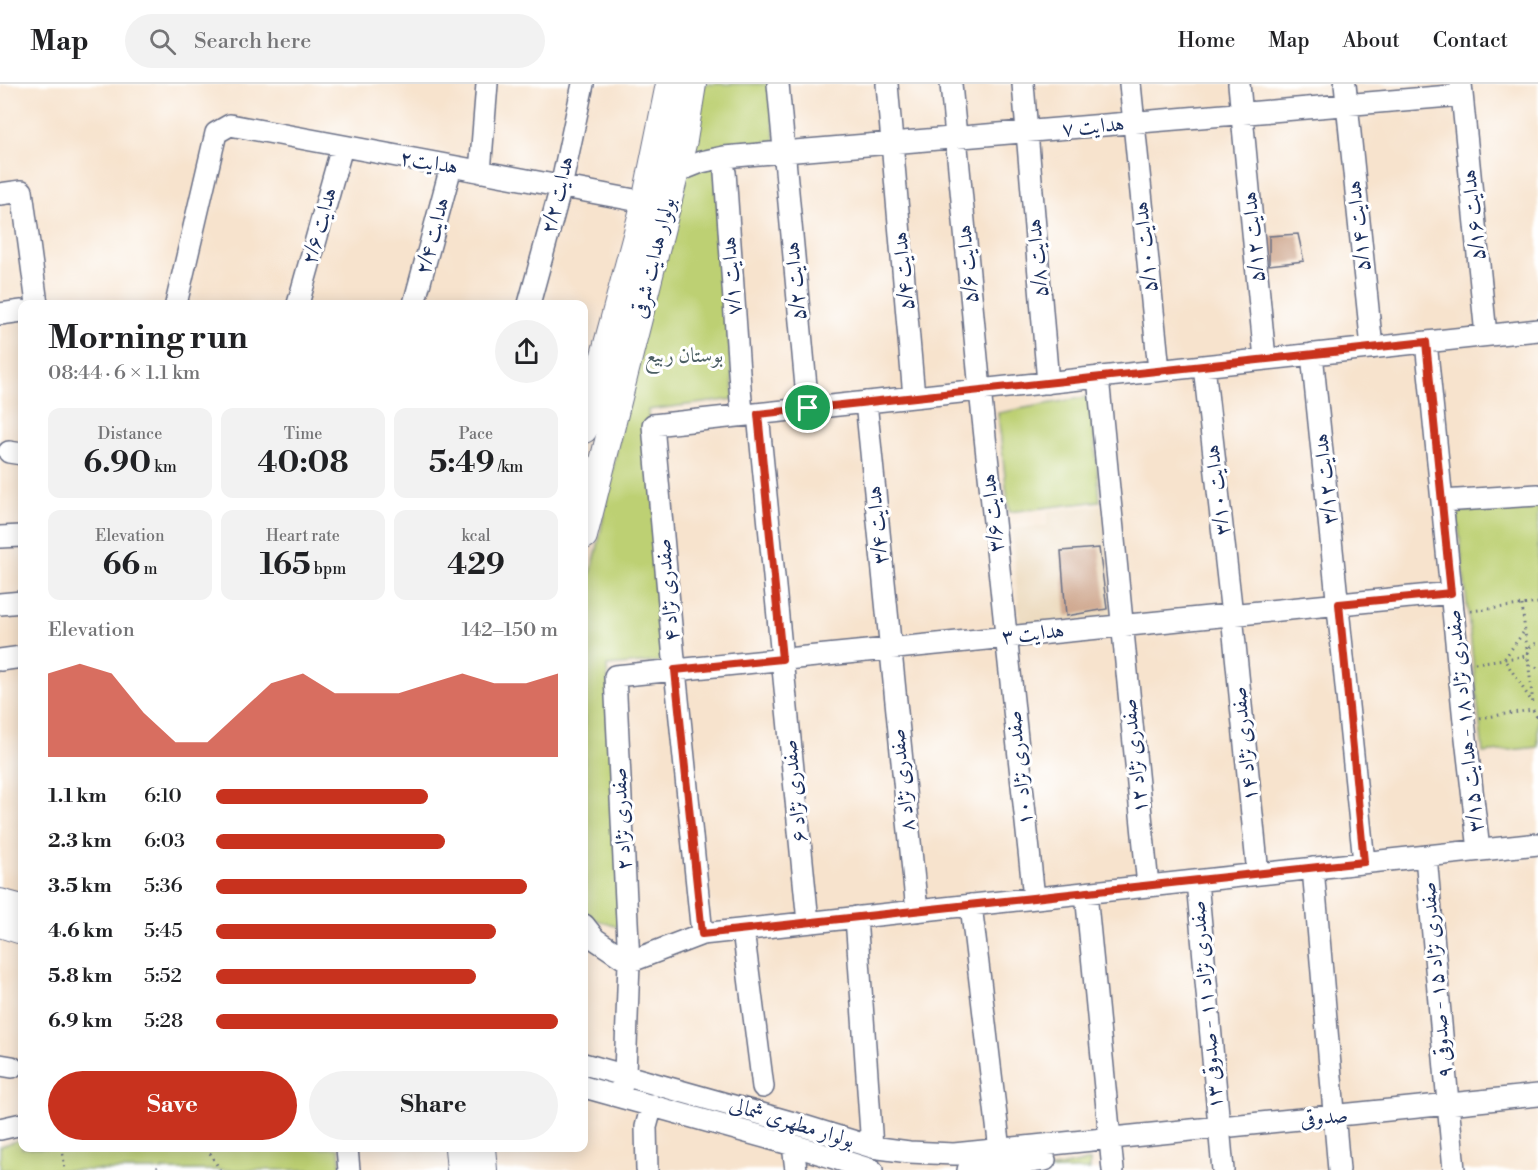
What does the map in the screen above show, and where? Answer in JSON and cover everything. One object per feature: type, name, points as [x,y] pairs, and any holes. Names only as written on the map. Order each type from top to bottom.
[{"type":"main road","name":"بولوار هدایت شرقی","points":[[588,415],[645,202],[669,84]]},
{"type":"main road","name":"بولوار هدایت شرقی","points":[[588,520],[684,140],[693,84]]},
{"type":"main road","points":[[0,902],[18,907]]},
{"type":"main road","points":[[0,924],[18,930]]},
{"type":"main road","points":[[458,1152],[460,1170]]},
{"type":"main road","points":[[482,1152],[484,1170]]},
{"type":"street","points":[[480,172],[487,84]]},
{"type":"street","name":"هدایت ۲/۲","points":[[531,300],[561,187],[584,84]]},
{"type":"street","name":"هدایت ۵/۲","points":[[778,84],[808,408]]},
{"type":"street","name":"هدایت ۵/۴","points":[[887,84],[914,397]]},
{"type":"street","name":"هدایت ۵/۶","points":[[951,84],[980,390]]},
{"type":"street","name":"هدایت ۵/۸","points":[[1023,84],[1048,382]]},
{"type":"street","name":"هدایت ۵/۱۰","points":[[1130,84],[1159,370]]},
{"type":"street","name":"هدایت ۵/۱۲","points":[[1239,84],[1265,359]]},
{"type":"street","name":"هدایت ۷","points":[[676,172],[701,162],[725,165],[785,154],[1242,114],[1346,94],[1461,89]]},
{"type":"street","name":"هدایت ۵/۱۶","points":[[1461,89],[1486,335]]},
{"type":"street","name":"هدایت ۵/۱۴","points":[[1346,94],[1371,348]]},
{"type":"street","name":"هدایت۲","points":[[177,300],[216,133],[230,125],[645,202]]},
{"type":"street","name":"هدایت ۷","points":[[684,140],[725,165]]},
{"type":"street","name":"هدایت ۲/۶","points":[[299,300],[342,147]]},
{"type":"street","name":"هدایت ۷/۱","points":[[725,165],[750,414],[782,659]]},
{"type":"street","name":"هدایت ۲/۴","points":[[415,300],[451,167]]},
{"type":"street","points":[[0,194],[22,191],[36,300]]},
{"type":"street","points":[[0,314],[18,312]]},
{"type":"street","points":[[750,414],[1538,330]]},
{"type":"street","name":"صفدری نژاد ۱۸ - هدایت ۳/۱۵","points":[[1426,342],[1479,850]]},
{"type":"street","name":"هدایت ۳/۱۲","points":[[1312,354],[1364,862]]},
{"type":"street","name":"هدایت ۳/۱۰","points":[[1204,366],[1232,615]]},
{"type":"street","name":"صفدری نژاد ۱۲","points":[[1098,377],[1148,886]]},
{"type":"street","name":"هدایت ۳/۶","points":[[980,390],[1006,637]]},
{"type":"street","name":"هدایت ۳/۴","points":[[866,402],[890,649]]},
{"type":"street","name":"صفدری نژاد ۴","points":[[702,934],[653,425],[750,414]]},
{"type":"street","points":[[1442,501],[1538,495]]},
{"type":"street","points":[[0,537],[18,536]]},
{"type":"street","points":[[0,604],[18,602]]},
{"type":"street","name":"هدایت ۳","points":[[615,676],[1339,604],[1452,603]]},
{"type":"street","name":"صفدری نژاد ۱۴","points":[[1232,615],[1258,874]]},
{"type":"street","name":"صفدری نژاد ۱۰","points":[[1006,637],[1034,898]]},
{"type":"street","name":"صفدری نژاد ۸","points":[[890,649],[917,911]]},
{"type":"street","points":[[0,660],[18,658]]},
{"type":"street","name":"صفدری نژاد ۶","points":[[782,659],[808,922]]},
{"type":"street","name":"صفدری نژاد ۲","points":[[615,676],[629,962],[625,1074],[619,1096]]},
{"type":"street","points":[[588,930],[595,939],[629,962],[702,934],[1538,844]]},
{"type":"street","name":"صفدری نژاد ۱۵ - صدوقی ۹","points":[[1426,856],[1454,1170]]},
{"type":"street","points":[[1313,868],[1339,1170]]},
{"type":"street","name":"صفدری نژاد ۱۱ - صدوقی ۱۳","points":[[1197,880],[1223,1170]]},
{"type":"street","points":[[1086,892],[1113,1170]]},
{"type":"street","points":[[971,905],[1000,1150]]},
{"type":"street","points":[[855,917],[872,1147]]},
{"type":"street","points":[[743,930],[763,1087]]},
{"type":"street","name":"بولوار مطهری شمالی","points":[[588,1065],[872,1147],[954,1162],[1000,1150],[1110,1140]]},
{"type":"street","name":"بولوار مطهری شمالی","points":[[588,1088],[793,1145],[872,1170]]},
{"type":"street","name":"صدوقی","points":[[1110,1140],[1538,1095]]},
{"type":"street","points":[[647,1170],[646,1127],[652,1105]]},
{"type":"street","points":[[0,1130],[18,1125]]},
{"type":"street","points":[[968,1170],[1082,1156],[1110,1140]]},
{"type":"street","points":[[793,1145],[796,1170]]},
{"type":"street","points":[[347,1152],[349,1170]]},
{"type":"path","points":[[1452,603],[1522,605],[1538,603]]},
{"type":"path","points":[[1522,605],[1532,710],[1538,719]]},
{"type":"path","points":[[1504,659],[1524,632]]},
{"type":"path","points":[[1538,642],[1530,647],[1527,656],[1531,665],[1538,668]]},
{"type":"path","points":[[1458,666],[1527,656]]},
{"type":"path","points":[[1504,659],[1533,704]]},
{"type":"path","points":[[1533,704],[1538,699]]},
{"type":"path","points":[[1464,721],[1532,710]]},
{"type":"path","points":[[63,1152],[65,1170]]},
{"type":"path","points":[[209,1152],[220,1170]]},
{"type":"path","points":[[151,1170],[159,1167],[162,1170]]},
{"type":"shaded area","points":[[1103,505],[1114,617],[1020,627],[1012,529],[1047,525],[1048,511]]},
{"type":"green space","name":"بوستان ربیع","points":[[704,84],[770,84],[775,141],[735,148],[715,169],[734,399],[648,410],[665,661],[607,666],[623,929],[588,917],[588,584],[597,550],[632,371]]},
{"type":"green space","points":[[1091,396],[1100,501],[1009,512],[998,413]]},
{"type":"green space","points":[[1538,504],[1538,747],[1483,753],[1457,512]]},
{"type":"green space","points":[[18,1140],[18,1152],[339,1152],[341,1170],[0,1170],[0,1146]]},
{"type":"green space","points":[[1090,1161],[1090,1170],[1044,1170]]},
{"type":"building","points":[[1298,234],[1304,261],[1269,265],[1269,236]]},
{"type":"building","points":[[1099,548],[1107,609],[1066,616],[1061,551]]},
{"type":"route","points":[[1426,342],[1451,593],[1339,604],[1364,862],[702,934],[675,670],[782,659],[758,414],[808,408],[1426,342]]}]
